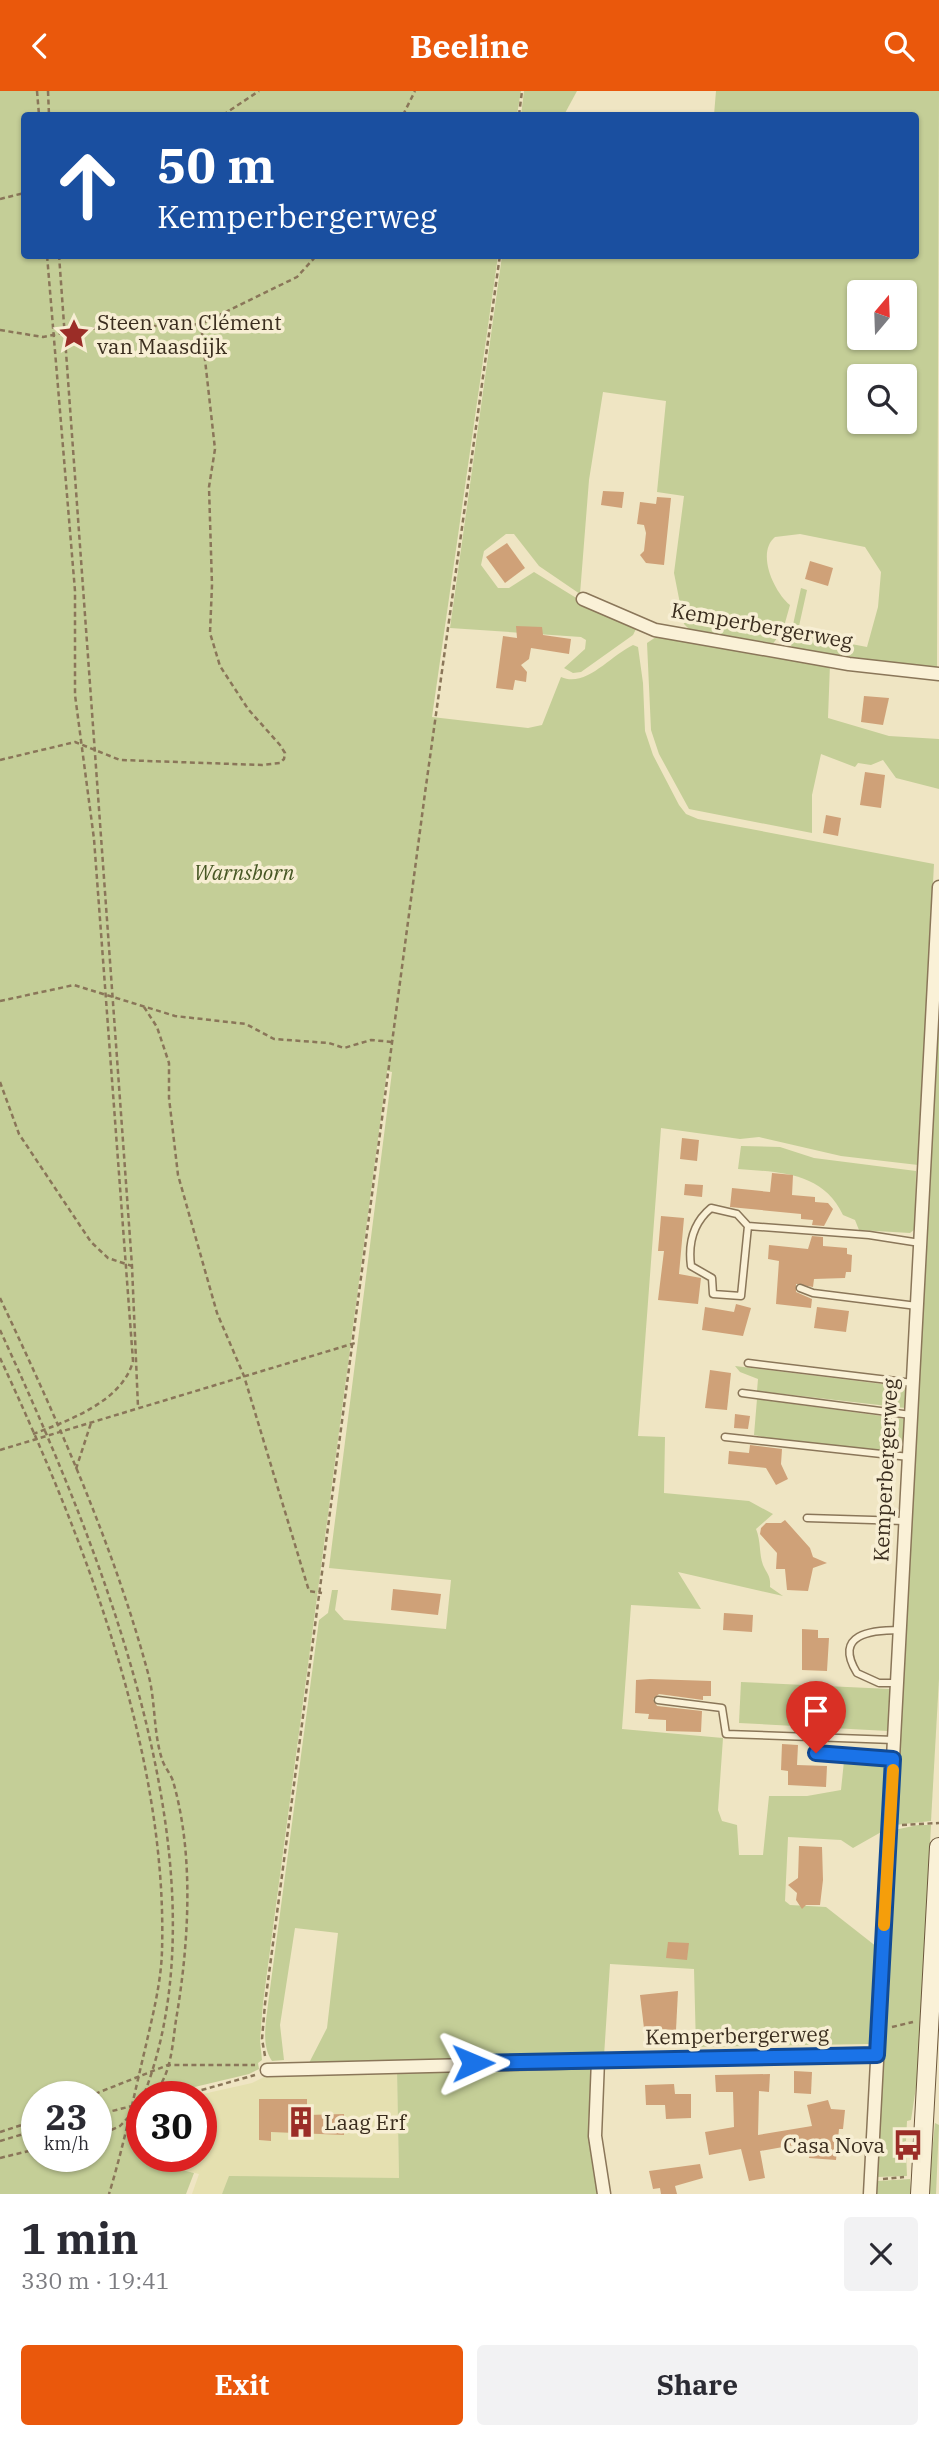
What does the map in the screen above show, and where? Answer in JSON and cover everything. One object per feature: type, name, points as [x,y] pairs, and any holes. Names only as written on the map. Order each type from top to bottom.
[{"type":"main road","points":[[920,2194],[939,1847]]},
{"type":"street","name":"Kemperbergerweg","points":[[583,599],[656,630],[849,664],[939,674]]},
{"type":"street","name":"Kemperbergerweg","points":[[870,2194],[939,887]]},
{"type":"street","name":"Kemperbergerweg","points":[[267,2070],[877,2055]]},
{"type":"street","points":[[598,2060],[594,2136],[604,2194]]},
{"type":"lane","points":[[748,1226],[741,1296],[713,1294],[712,1278],[691,1266],[689,1248],[699,1218],[711,1208],[737,1214],[748,1226],[869,1235],[920,1243]]},
{"type":"lane","points":[[800,1288],[813,1293],[917,1306]]},
{"type":"lane","points":[[748,1363],[913,1383]]},
{"type":"lane","points":[[742,1393],[911,1415]]},
{"type":"lane","points":[[725,1437],[908,1457]]},
{"type":"lane","points":[[807,1518],[905,1521]]},
{"type":"lane","points":[[898,1683],[879,1683],[857,1673],[849,1654],[850,1646],[858,1636],[870,1630],[900,1630]]},
{"type":"lane","points":[[658,1700],[722,1708],[726,1734],[894,1740]]},
{"type":"lane","points":[[816,1753],[893,1759]]},
{"type":"path","points":[[37,91],[39,112]]},
{"type":"path","points":[[48,91],[50,112]]},
{"type":"path","points":[[228,112],[259,91]]},
{"type":"path","points":[[404,112],[415,91]]},
{"type":"path","points":[[520,112],[523,91]]},
{"type":"path","points":[[0,199],[21,194]]},
{"type":"path","points":[[0,1450],[35,1437],[113,1392],[134,1361],[94,839],[80,743],[73,645],[75,591],[60,437],[55,334],[47,259]]},
{"type":"path","points":[[59,259],[132,1266],[138,1407]]},
{"type":"path","points":[[0,330],[43,337],[65,332],[201,324],[297,277],[313,259]]},
{"type":"path","points":[[267,2070],[262,2039],[265,2004],[499,259]]},
{"type":"path","points":[[0,760],[63,743],[80,743],[120,760],[262,765],[279,763],[284,759],[285,753],[280,745],[248,709],[220,666],[210,633],[209,488],[215,449],[201,324]]},
{"type":"path","points":[[0,1001],[74,985],[175,1016],[246,1024],[274,1039],[329,1042],[344,1048],[371,1040],[393,1042]]},
{"type":"path","points":[[144,1006],[157,1027],[169,1063],[169,1098],[178,1175],[217,1313],[244,1376],[309,1591],[322,1593]]},
{"type":"path","points":[[0,1082],[19,1133],[91,1242],[108,1258],[132,1266]]},
{"type":"path","points":[[0,1298],[60,1431],[104,1542],[148,1675],[163,1762],[173,1779],[183,1837],[186,1949],[169,2065],[163,2081]]},
{"type":"path","points":[[0,1330],[46,1430],[134,1675],[155,1756],[171,1869],[173,1951],[154,2069],[150,2081]]},
{"type":"path","points":[[35,1437],[48,1436],[355,1343]]},
{"type":"path","points":[[0,1358],[80,1548],[123,1679],[144,1758],[155,1815],[161,1872],[162,1953],[153,2018],[140,2081]]},
{"type":"path","points":[[76,1469],[92,1422]]},
{"type":"path","points":[[889,1829],[918,1823],[939,1823]]},
{"type":"path","points":[[878,2031],[929,2018]]},
{"type":"path","points":[[112,2088],[169,2065],[245,2064],[267,2070]]},
{"type":"path","points":[[217,2087],[267,2070]]},
{"type":"path","points":[[0,2132],[21,2125]]},
{"type":"path","points":[[108,2194],[126,2132]]},
{"type":"path","points":[[0,2141],[21,2135]]},
{"type":"path","points":[[0,2158],[21,2153]]},
{"type":"path","points":[[871,2179],[908,2177],[907,2167]]},
{"type":"shaded area","points":[[397,2070],[399,2178],[230,2177],[222,2194],[192,2194],[199,2174],[191,2172],[217,2172],[217,2091],[252,2083],[268,2075]]},
{"type":"green space","name":"Warnsborn","points":[[0,91],[521,91],[518,112],[21,112],[21,259],[498,259],[432,717],[528,728],[542,725],[561,677],[570,679],[589,675],[633,645],[638,647],[645,731],[653,755],[686,814],[698,819],[934,864],[918,1165],[841,1156],[759,1137],[740,1139],[661,1128],[638,1436],[665,1437],[664,1493],[749,1501],[773,1514],[756,1529],[770,1587],[783,1596],[678,1572],[701,1609],[631,1605],[622,1729],[723,1738],[718,1810],[722,1821],[737,1825],[739,1855],[763,1855],[769,1796],[807,1796],[841,1790],[844,1761],[887,1763],[883,1831],[853,1848],[841,1840],[788,1837],[785,1901],[790,1905],[826,1907],[877,1947],[872,2041],[869,2044],[696,2047],[694,1969],[610,1964],[604,2056],[308,2065],[327,2028],[338,1933],[295,1928],[280,2025],[284,2060],[272,2061],[269,2055],[265,2041],[266,2019],[319,1620],[328,1613],[332,1590],[338,1590],[335,1610],[344,1620],[446,1629],[451,1580],[329,1568],[392,1072],[387,1071],[263,2003],[260,2040],[262,2060],[258,2063],[259,2069],[249,2074],[217,2082],[126,2081],[126,2172],[194,2173],[186,2194],[0,2194]]},
{"type":"green space","points":[[524,91],[577,91],[566,112],[521,112]]},
{"type":"green space","points":[[716,91],[939,91],[937,672],[795,650],[789,643],[801,588],[807,590],[799,626],[809,636],[867,647],[878,607],[881,572],[865,547],[800,534],[775,537],[767,553],[773,582],[790,605],[783,630],[772,645],[689,629],[684,624],[674,573],[684,496],[657,492],[666,401],[603,392],[589,480],[580,594],[539,566],[514,534],[506,534],[484,551],[481,565],[498,588],[509,588],[534,572],[604,615],[636,629],[633,635],[581,672],[573,673],[564,668],[585,649],[586,640],[581,637],[450,628],[502,259],[919,259],[919,112],[714,112]]},
{"type":"green space","points":[[659,635],[830,664],[828,718],[889,736],[939,739],[939,789],[896,778],[883,760],[871,765],[858,763],[855,767],[821,754],[812,795],[812,833],[689,809],[659,754],[651,730],[647,643]]},
{"type":"green space","points":[[939,988],[939,1679],[931,1821],[895,1825]]},
{"type":"green space","points":[[741,1146],[780,1147],[814,1158],[916,1171],[915,1229],[910,1233],[859,1230],[855,1220],[843,1215],[824,1190],[812,1182],[769,1171],[738,1169]]},
{"type":"green space","points":[[735,1366],[907,1387],[905,1408],[757,1391],[758,1379],[740,1372]]},
{"type":"green space","points":[[757,1399],[904,1419],[903,1441],[891,1448],[854,1451],[832,1450],[754,1435]]},
{"type":"green space","points":[[741,1682],[890,1689],[888,1731],[739,1723]]},
{"type":"green space","points":[[931,1825],[918,2074],[911,2120],[907,2121],[906,2141],[902,2142],[901,2151],[906,2152],[907,2176],[877,2177],[894,1830]]},
{"type":"green space","points":[[587,2066],[591,2071],[588,2136],[597,2194],[222,2194],[229,2176],[399,2178],[397,2070]]},
{"type":"green space","points":[[935,2123],[939,2125],[936,2194],[928,2194]]},
{"type":"green space","points":[[910,2179],[911,2194],[876,2194],[877,2181]]},
{"type":"building","points":[[603,491],[624,492],[622,508],[601,505]]},
{"type":"building","points":[[657,497],[671,498],[664,565],[646,563],[640,555],[644,551],[646,533],[644,525],[637,524],[640,502],[656,504]]},
{"type":"building","points":[[507,543],[525,568],[505,583],[486,557]]},
{"type":"building","points":[[810,561],[833,568],[828,586],[805,579]]},
{"type":"building","points":[[516,626],[542,627],[543,635],[571,639],[569,654],[531,648],[529,659],[521,665],[527,672],[526,682],[515,680],[513,690],[496,688],[503,636],[517,638]]},
{"type":"building","points":[[864,696],[889,698],[883,725],[861,722]]},
{"type":"building","points":[[865,772],[885,775],[881,808],[860,805]]},
{"type":"building","points":[[826,815],[841,818],[838,836],[823,833]]},
{"type":"building","points":[[682,1138],[699,1140],[697,1161],[680,1159]]},
{"type":"building","points":[[772,1173],[793,1175],[792,1195],[815,1197],[815,1202],[828,1203],[833,1209],[824,1226],[812,1225],[813,1220],[801,1219],[801,1214],[730,1207],[732,1188],[770,1192]]},
{"type":"building","points":[[685,1184],[703,1185],[702,1197],[684,1195]]},
{"type":"building","points":[[661,1216],[684,1218],[679,1274],[701,1278],[698,1304],[658,1300],[664,1251],[658,1251]]},
{"type":"building","points":[[812,1236],[823,1237],[823,1246],[847,1248],[847,1254],[852,1255],[851,1272],[846,1272],[845,1278],[814,1279],[813,1287],[796,1284],[796,1292],[812,1299],[811,1308],[776,1304],[779,1261],[768,1259],[769,1245],[808,1249]]},
{"type":"building","points":[[736,1304],[751,1308],[743,1336],[702,1330],[705,1307],[734,1312]]},
{"type":"building","points":[[817,1307],[849,1311],[846,1332],[814,1328]]},
{"type":"building","points":[[710,1370],[731,1373],[727,1410],[705,1408]]},
{"type":"building","points":[[735,1414],[750,1416],[748,1429],[734,1428]]},
{"type":"building","points":[[750,1445],[782,1449],[781,1464],[788,1479],[776,1485],[766,1468],[728,1464],[729,1451],[749,1453]]},
{"type":"building","points":[[785,1520],[810,1548],[813,1557],[827,1563],[813,1568],[808,1591],[787,1590],[785,1569],[776,1569],[777,1553],[760,1534],[766,1523],[781,1523]]},
{"type":"building","points":[[393,1589],[441,1594],[438,1615],[391,1610]]},
{"type":"building","points":[[724,1613],[753,1615],[752,1632],[723,1630]]},
{"type":"building","points":[[802,1629],[818,1630],[818,1638],[829,1638],[827,1671],[802,1670]]},
{"type":"building","points":[[636,1680],[711,1681],[711,1696],[703,1696],[703,1700],[659,1694],[653,1699],[657,1706],[702,1711],[701,1732],[666,1731],[666,1720],[648,1719],[649,1714],[635,1713]]},
{"type":"building","points":[[782,1744],[798,1745],[797,1765],[827,1766],[826,1787],[788,1785],[788,1771],[781,1770]]},
{"type":"building","points":[[799,1846],[822,1847],[823,1880],[820,1905],[806,1905],[802,1909],[796,1900],[797,1893],[788,1885],[798,1878]]},
{"type":"building","points":[[668,1942],[689,1943],[687,1960],[666,1958]]},
{"type":"building","points":[[678,1991],[676,2030],[644,2028],[640,1995]]},
{"type":"building","points":[[794,2071],[812,2072],[811,2094],[794,2093]]},
{"type":"building","points":[[770,2074],[769,2092],[759,2091],[758,2135],[812,2126],[807,2105],[828,2100],[831,2109],[845,2110],[843,2129],[839,2129],[836,2160],[809,2158],[811,2142],[760,2151],[765,2178],[749,2181],[741,2149],[709,2155],[705,2132],[734,2127],[733,2092],[716,2092],[715,2075]]},
{"type":"building","points":[[674,2084],[675,2094],[691,2094],[691,2118],[666,2119],[665,2105],[646,2105],[645,2085]]},
{"type":"building","name":"Laag Erf","points":[[259,2099],[307,2099],[307,2115],[344,2114],[344,2135],[271,2132],[271,2141],[259,2140]]},
{"type":"building","points":[[700,2164],[703,2178],[675,2186],[677,2194],[661,2194],[660,2188],[653,2189],[649,2171]]},
{"type":"slow traffic","points":[[884,1925],[893,1770]]},
{"type":"place","name":"Steen van Clément van Maasdijk","points":[[74,334]]},
{"type":"place","name":"Laag Erf","points":[[301,2122]]},
{"type":"place","name":"Casa Nova","points":[[908,2145]]},
{"type":"route","points":[[473,2063],[877,2055],[893,1759],[816,1753]]}]
